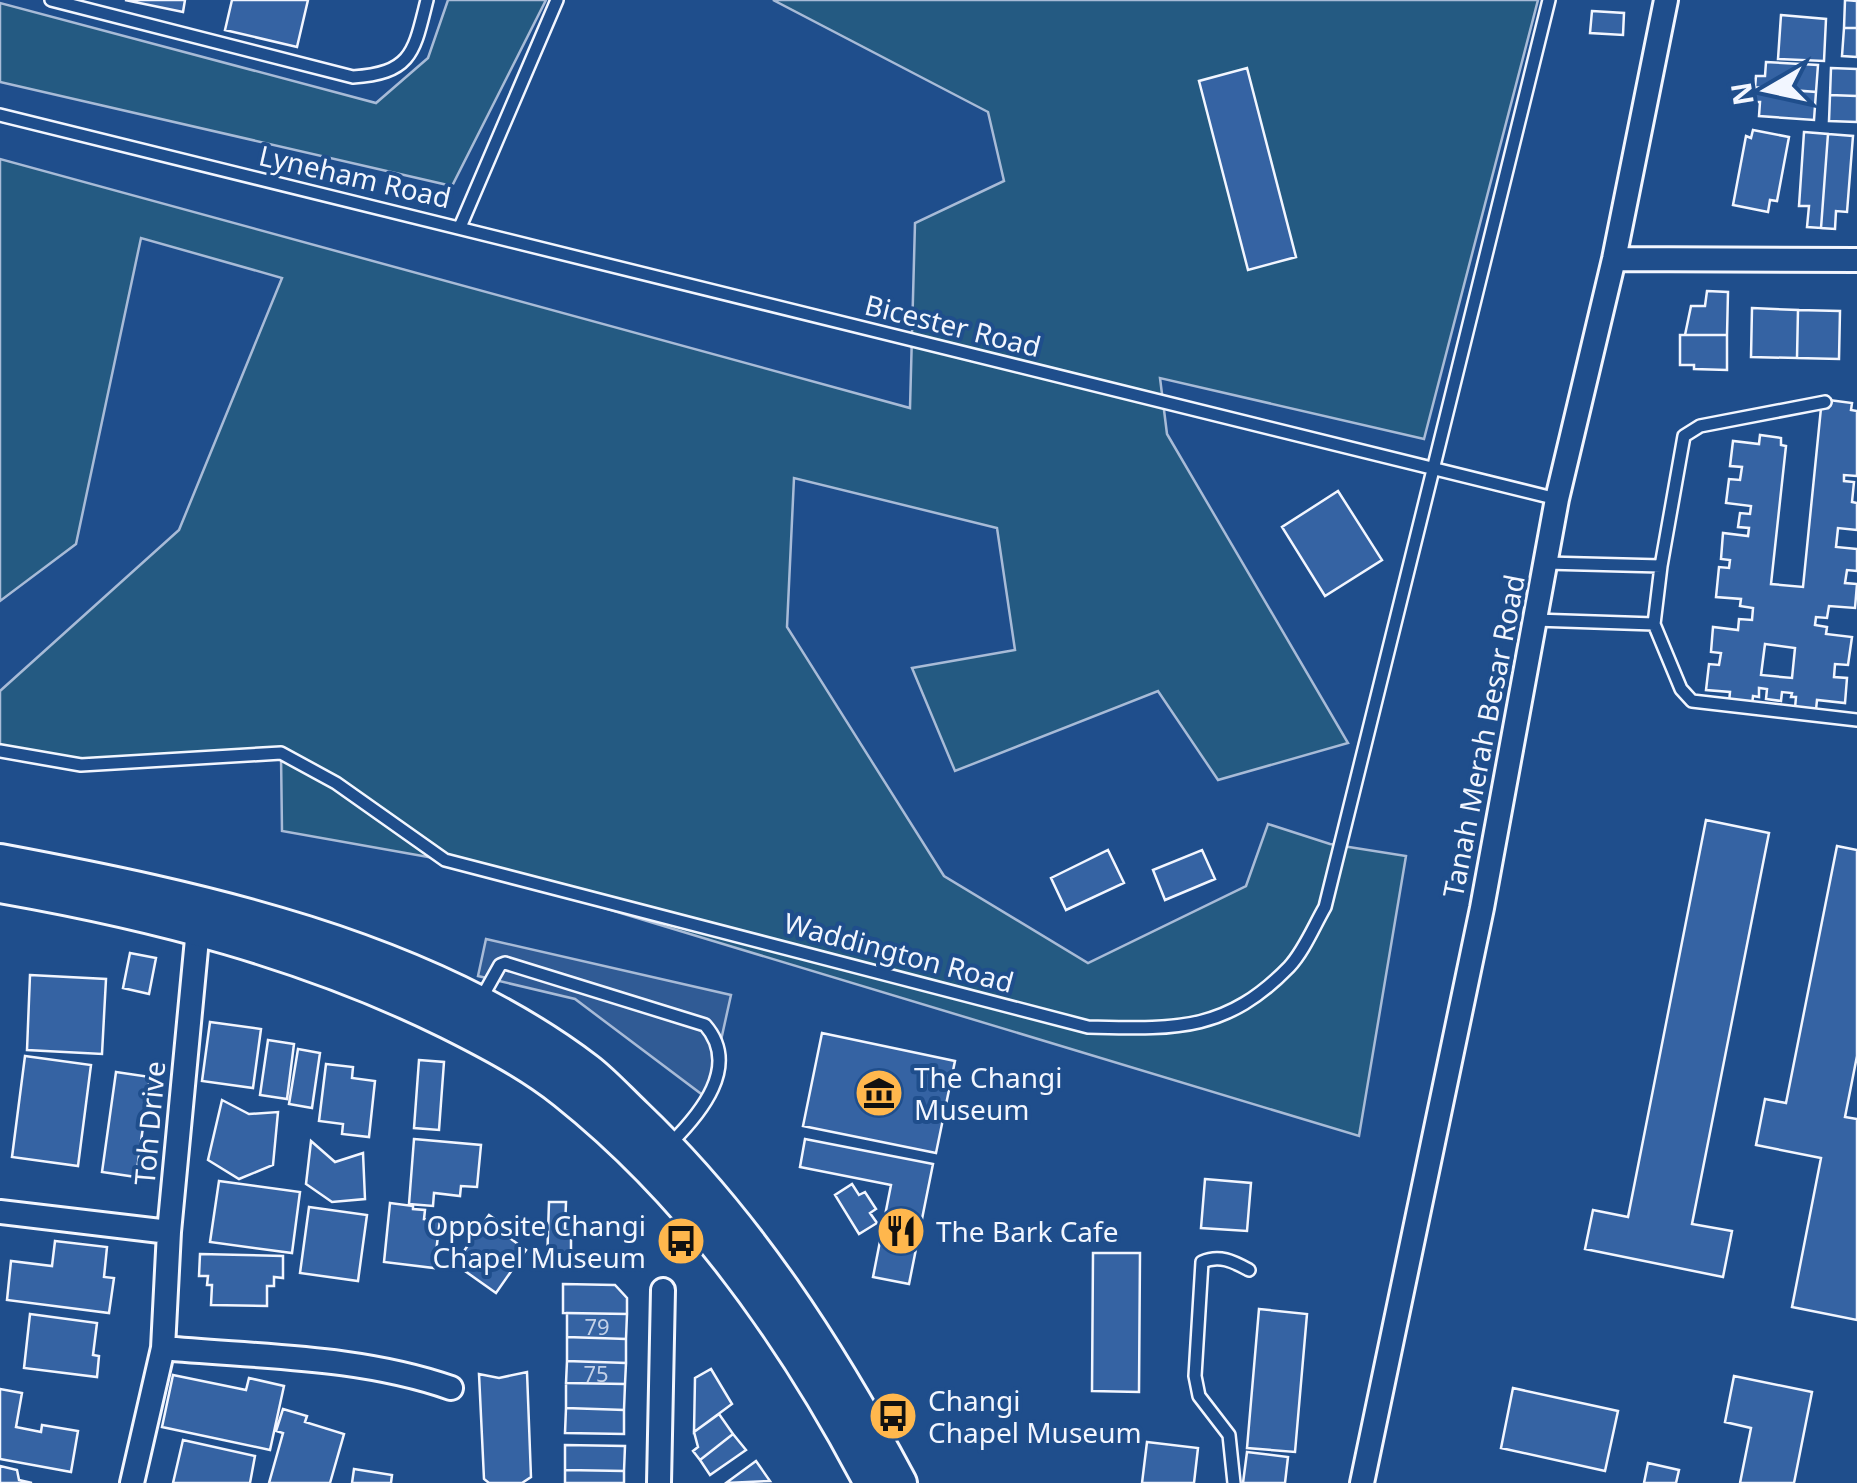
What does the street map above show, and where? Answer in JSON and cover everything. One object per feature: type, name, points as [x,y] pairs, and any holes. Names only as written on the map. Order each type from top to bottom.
[{"type":"street","name":"Tanah Merah Besar Road","points":[[1362,1483],[1478,928],[1557,499],[1614,259],[1666,0]]},
{"type":"street","points":[[1614,259],[1857,260]]},
{"type":"street","points":[[0,861],[199,916],[406,1001],[494,1046],[564,1092],[648,1166],[763,1305],[838,1420],[871,1483]]},
{"type":"street","points":[[0,886],[338,942],[412,971],[510,1020],[587,1070],[668,1146],[783,1286],[857,1402],[900,1483]]},
{"type":"street","name":"Toh Drive","points":[[132,1483],[164,1348],[170,1232],[199,916]]},
{"type":"street","points":[[0,1212],[170,1232]]},
{"type":"street","points":[[659,1483],[663,1290]]},
{"type":"street","points":[[164,1348],[368,1366],[451,1388]]},
{"type":"lane","points":[[51,0],[352,77],[392,70],[413,52],[427,0]]},
{"type":"lane","name":"Lyneham Road","points":[[0,115],[460,226],[557,0]]},
{"type":"lane","name":"Waddington Road","points":[[0,751],[81,765],[282,753],[336,783],[445,860],[1088,1027],[1168,1029],[1219,1018],[1249,1000],[1291,965],[1325,907],[1550,0]]},
{"type":"lane","name":"Bicester Road","points":[[460,226],[1557,499]]},
{"type":"lane","points":[[1824,402],[1700,426],[1684,436],[1654,624],[1681,689],[1692,700],[1857,720]]},
{"type":"lane","points":[[1546,563],[1661,566]]},
{"type":"lane","points":[[1535,620],[1654,624]]},
{"type":"lane","points":[[477,1004],[500,965],[505,964],[705,1026],[714,1035],[718,1051],[714,1083],[709,1099],[694,1120],[668,1146]]},
{"type":"lane","points":[[1234,1483],[1229,1435],[1200,1396],[1194,1349],[1202,1262],[1228,1259],[1249,1270]]},
{"type":"shaded area","points":[[448,0],[546,0],[452,186],[0,82],[0,3],[376,103],[428,58]]},
{"type":"shaded area","points":[[773,0],[1538,0],[1424,439],[1160,378],[1167,434],[1348,743],[1218,780],[1158,691],[955,771],[912,668],[1015,650],[997,528],[794,478],[787,627],[944,876],[1088,963],[1246,886],[1268,824],[1330,844],[1406,856],[1359,1136],[445,860],[282,831],[281,754],[81,765],[0,751],[0,691],[179,530],[282,278],[141,238],[76,544],[0,601],[0,159],[910,408],[915,223],[1004,181],[988,112]]},
{"type":"shaded area","points":[[486,939],[731,995],[708,1099],[575,999],[478,976]]},
{"type":"building","points":[[125,0],[185,0],[183,12]]},
{"type":"building","points":[[232,0],[308,0],[297,47],[225,30]]},
{"type":"building","points":[[1845,0],[1857,1],[1857,28],[1844,28]]},
{"type":"building","points":[[1592,11],[1624,13],[1623,35],[1590,33]]},
{"type":"building","points":[[1781,15],[1826,19],[1824,61],[1778,59]]},
{"type":"building","points":[[1844,28],[1857,28],[1857,57],[1842,56]]},
{"type":"building","points":[[1766,62],[1818,65],[1816,92],[1755,88],[1756,76],[1765,76]]},
{"type":"building","points":[[1247,68],[1296,257],[1248,270],[1199,81]]},
{"type":"building","points":[[1831,68],[1857,69],[1857,96],[1830,95]]},
{"type":"building","points":[[1752,87],[1816,92],[1814,120],[1759,116],[1760,102],[1751,102]]},
{"type":"building","points":[[1830,95],[1857,96],[1857,122],[1829,121]]},
{"type":"building","points":[[1753,130],[1789,137],[1777,201],[1770,200],[1768,212],[1733,205],[1746,136],[1751,138]]},
{"type":"building","points":[[1804,132],[1828,134],[1821,228],[1807,227],[1809,206],[1799,206]]},
{"type":"building","points":[[1828,134],[1853,136],[1847,212],[1836,211],[1835,229],[1821,228]]},
{"type":"building","points":[[1707,291],[1728,292],[1727,335],[1685,335],[1691,306],[1705,306]]},
{"type":"building","points":[[1752,308],[1798,310],[1797,358],[1751,357]]},
{"type":"building","points":[[1798,310],[1840,311],[1839,359],[1797,358]]},
{"type":"building","points":[[1680,335],[1727,335],[1727,370],[1680,365]]},
{"type":"building","points":[[1829,400],[1852,403],[1851,410],[1857,411],[1857,476],[1844,475],[1844,481],[1854,482],[1852,502],[1857,503],[1857,530],[1838,528],[1836,547],[1857,549],[1857,571],[1847,570],[1845,583],[1857,584],[1855,608],[1829,606],[1827,618],[1816,617],[1815,625],[1827,627],[1826,634],[1852,637],[1848,665],[1835,664],[1834,677],[1847,678],[1845,703],[1817,700],[1816,710],[1795,708],[1796,697],[1791,697],[1792,693],[1782,692],[1781,701],[1766,699],[1767,689],[1759,688],[1759,697],[1753,696],[1752,705],[1729,702],[1730,692],[1706,690],[1709,664],[1719,665],[1721,653],[1711,652],[1713,627],[1738,630],[1739,619],[1752,620],[1753,608],[1740,606],[1741,599],[1716,597],[1719,567],[1729,568],[1730,560],[1721,559],[1723,533],[1748,536],[1749,528],[1738,527],[1740,513],[1750,514],[1751,506],[1726,503],[1729,479],[1740,480],[1742,467],[1730,466],[1733,441],[1759,444],[1760,435],[1781,438],[1781,445],[1786,446],[1771,584],[1803,587],[1821,408],[1828,408]],"holes":[[[1765,644],[1795,648],[1792,678],[1761,675]]]},
{"type":"building","points":[[1338,491],[1382,560],[1325,596],[1282,527]]},
{"type":"building","points":[[1706,820],[1769,833],[1692,1224],[1732,1231],[1723,1277],[1585,1249],[1593,1210],[1628,1217]]},
{"type":"building","points":[[1837,846],[1857,850],[1857,1056],[1845,1117],[1857,1119],[1857,1320],[1792,1307],[1821,1158],[1756,1145],[1765,1099],[1786,1103]]},
{"type":"building","points":[[1108,850],[1124,883],[1066,910],[1051,878]]},
{"type":"building","points":[[1202,850],[1215,879],[1165,900],[1153,870]]},
{"type":"building","points":[[130,953],[156,958],[149,994],[123,988]]},
{"type":"building","points":[[30,975],[106,979],[102,1054],[27,1050]]},
{"type":"building","points":[[210,1022],[261,1029],[253,1088],[202,1081]]},
{"type":"building","name":"The Changi Museum","points":[[822,1033],[955,1061],[936,1153],[803,1126]]},
{"type":"building","points":[[268,1040],[294,1044],[287,1099],[260,1095]]},
{"type":"building","points":[[298,1049],[320,1053],[312,1108],[289,1104]]},
{"type":"building","points":[[25,1056],[91,1065],[78,1166],[12,1157]]},
{"type":"building","points":[[419,1060],[444,1062],[439,1130],[414,1128]]},
{"type":"building","points":[[326,1064],[353,1067],[352,1078],[375,1081],[369,1137],[342,1134],[343,1124],[319,1121]]},
{"type":"building","points":[[116,1072],[150,1077],[136,1177],[102,1172]]},
{"type":"building","points":[[222,1100],[249,1114],[278,1112],[273,1165],[239,1179],[208,1160]]},
{"type":"building","points":[[414,1139],[481,1145],[477,1187],[461,1186],[460,1196],[434,1193],[433,1206],[409,1204]]},
{"type":"building","name":"The Bark Cafe","points":[[805,1139],[933,1164],[909,1284],[873,1277],[891,1185],[800,1167]]},
{"type":"building","points":[[311,1141],[335,1162],[363,1153],[365,1199],[332,1202],[306,1184]]},
{"type":"building","points":[[1205,1179],[1251,1183],[1247,1231],[1201,1228]]},
{"type":"building","points":[[219,1181],[300,1192],[292,1253],[210,1242]]},
{"type":"building","points":[[852,1184],[859,1195],[865,1192],[876,1209],[870,1213],[877,1223],[859,1234],[835,1195]]},
{"type":"building","points":[[549,1202],[566,1202],[565,1230],[571,1231],[571,1265],[547,1264]]},
{"type":"building","points":[[390,1203],[425,1210],[424,1219],[440,1220],[434,1268],[384,1262]]},
{"type":"building","points":[[309,1207],[367,1215],[358,1281],[300,1273]]},
{"type":"building","points":[[489,1215],[507,1228],[503,1233],[526,1250],[496,1293],[455,1264]]},
{"type":"building","points":[[55,1241],[107,1247],[104,1277],[114,1278],[109,1313],[7,1300],[11,1261],[52,1266]]},
{"type":"building","points":[[1093,1253],[1140,1253],[1139,1392],[1092,1391]]},
{"type":"building","points":[[200,1254],[283,1256],[283,1278],[274,1277],[274,1286],[267,1286],[267,1306],[211,1305],[212,1285],[207,1285],[208,1276],[199,1276]]},
{"type":"building","points":[[563,1284],[615,1285],[627,1298],[627,1314],[563,1313]]},
{"type":"building","points":[[1259,1309],[1307,1314],[1295,1452],[1247,1448]]},
{"type":"building","points":[[567,1313],[627,1314],[626,1339],[567,1337]]},
{"type":"building","points":[[30,1314],[97,1323],[93,1355],[99,1356],[97,1377],[24,1368]]},
{"type":"building","points":[[567,1337],[626,1339],[626,1363],[567,1361]]},
{"type":"building","points":[[567,1361],[626,1363],[625,1384],[566,1383]]},
{"type":"building","points":[[711,1369],[732,1404],[694,1432],[695,1378]]},
{"type":"building","points":[[527,1372],[531,1477],[522,1483],[489,1483],[484,1479],[479,1374],[499,1378]]},
{"type":"building","points":[[173,1375],[246,1390],[249,1378],[284,1386],[270,1450],[162,1427]]},
{"type":"building","points":[[1734,1376],[1812,1392],[1794,1483],[1740,1483],[1751,1428],[1725,1422]]},
{"type":"building","points":[[566,1383],[625,1384],[624,1410],[566,1408]]},
{"type":"building","points":[[1513,1388],[1618,1411],[1605,1471],[1501,1448]]},
{"type":"building","points":[[0,1389],[22,1393],[16,1427],[41,1432],[42,1425],[78,1431],[71,1472],[0,1459]]},
{"type":"building","points":[[566,1408],[624,1410],[624,1434],[565,1433]]},
{"type":"building","points":[[283,1409],[307,1416],[305,1422],[344,1434],[330,1483],[269,1483],[283,1433],[276,1431]]},
{"type":"building","points":[[719,1414],[733,1434],[700,1460],[693,1451],[698,1447],[694,1432]]},
{"type":"building","points":[[733,1434],[746,1450],[710,1475],[700,1460]]},
{"type":"building","points":[[183,1440],[255,1456],[250,1483],[173,1483]]},
{"type":"building","points":[[1147,1442],[1198,1448],[1194,1483],[1142,1483]]},
{"type":"building","points":[[565,1445],[625,1446],[624,1471],[565,1470]]},
{"type":"building","points":[[1247,1452],[1288,1457],[1285,1483],[1243,1483]]},
{"type":"building","points":[[756,1461],[770,1481],[726,1483]]},
{"type":"building","points":[[1648,1463],[1679,1470],[1676,1483],[1644,1483]]},
{"type":"building","points":[[0,1466],[17,1470],[19,1480],[32,1483],[0,1483]]},
{"type":"building","points":[[354,1469],[392,1475],[391,1483],[352,1483]]},
{"type":"building","points":[[565,1470],[624,1471],[624,1483],[565,1483]]},
{"type":"place","name":"The Changi Museum","points":[[879,1093]]},
{"type":"place","name":"The Bark Cafe","points":[[901,1231]]},
{"type":"place","name":"Opposite Changi Chapel Museum","points":[[681,1241]]},
{"type":"place","name":"Changi Chapel Museum","points":[[893,1416]]}]
